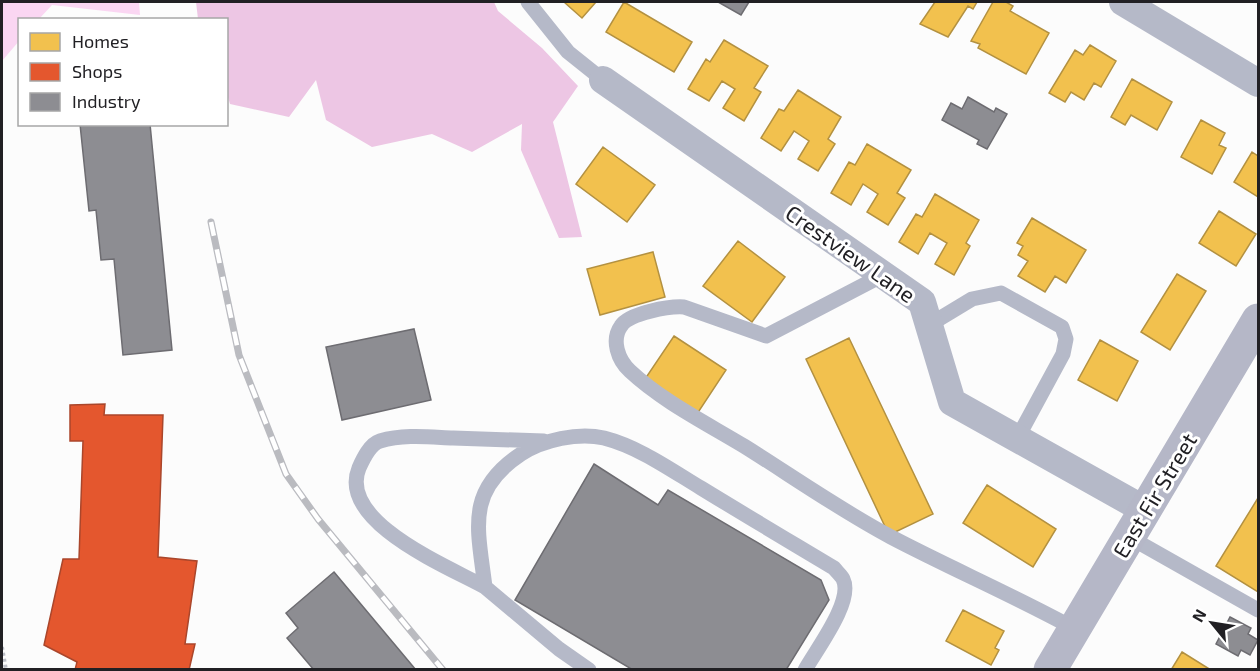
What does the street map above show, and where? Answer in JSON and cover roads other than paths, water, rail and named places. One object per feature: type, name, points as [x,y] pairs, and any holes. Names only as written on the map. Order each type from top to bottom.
[{"type":"street","points":[[1123,2],[1258,83]]},
{"type":"street","name":"Crestview Lane","points":[[603,80],[922,302],[952,402],[1017,439],[1137,524]]},
{"type":"street","name":"East Fir Street","points":[[1050,669],[1258,320]]},
{"type":"lane","points":[[528,2],[568,52],[603,80]]},
{"type":"lane","points":[[883,275],[766,336],[684,307],[673,306],[632,317],[624,321],[618,330],[616,343],[619,357],[629,370],[680,407],[889,536],[1075,628]]},
{"type":"lane","points":[[929,325],[972,299],[1001,293],[1062,327],[1066,339],[1063,354],[1017,439]]},
{"type":"lane","points":[[589,669],[559,649],[484,587],[391,535],[372,518],[358,495],[357,474],[364,456],[377,442],[403,436],[551,441],[579,437],[603,438],[635,451],[834,568],[844,579],[845,596],[840,612],[805,669]]},
{"type":"lane","points":[[484,587],[478,524],[484,494],[500,469],[527,451],[551,441]]},
{"type":"lane","points":[[1137,524],[1258,610]]},
{"type":"railway","points":[[211,222],[239,355],[286,474],[318,519],[443,670]]}]
